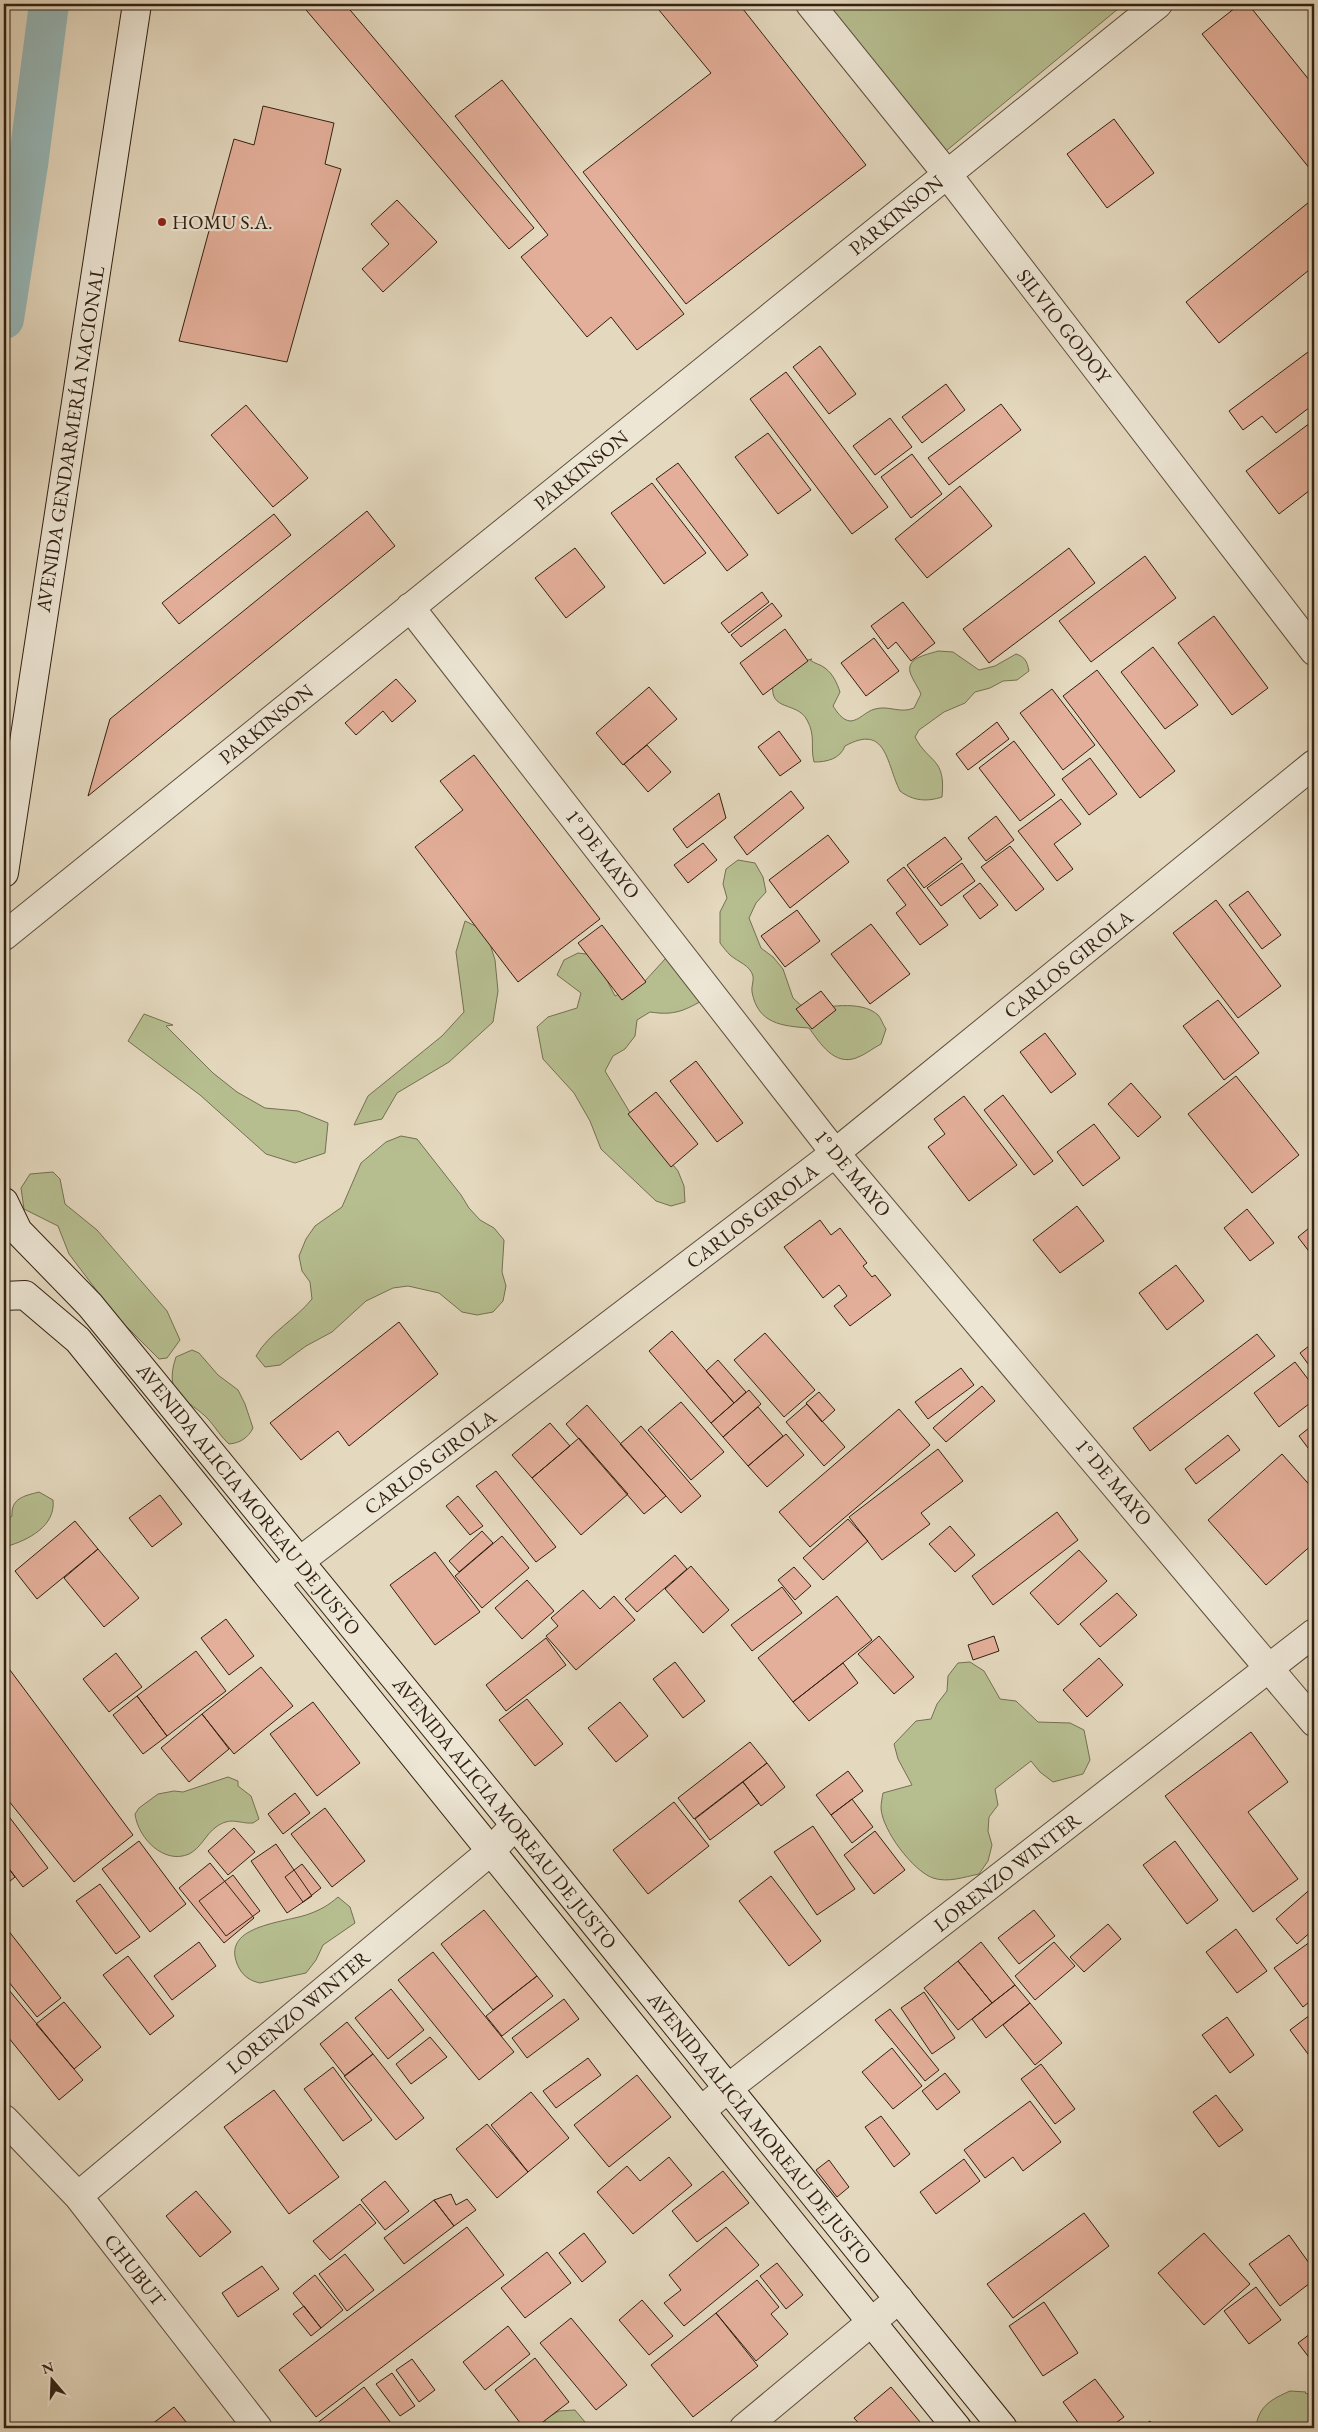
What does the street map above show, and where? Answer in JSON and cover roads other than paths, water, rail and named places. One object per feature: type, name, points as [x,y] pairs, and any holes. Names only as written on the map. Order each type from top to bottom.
[{"type":"street","name":"AVENIDA GENDARMERÍA NACIONAL","points":[[4,873],[137,4]]},
{"type":"street","name":"SILVIO GODOY","points":[[810,4],[947,174],[1314,651]]},
{"type":"street","name":"PARKINSON","points":[[4,936],[1158,4]]},
{"type":"street","name":"1° DE MAYO","points":[[410,607],[835,1153],[1314,1722]]},
{"type":"street","name":"CARLOS GIROLA","points":[[275,1583],[300,1561],[835,1153],[1314,764]]},
{"type":"street","name":"AVENIDA ALICIA MOREAU DE JUSTO","points":[[4,1202],[18,1231],[90,1305],[1003,2428]]},
{"type":"street","name":"AVENIDA ALICIA MOREAU DE JUSTO","points":[[4,1296],[25,1295],[78,1340],[957,2428]]},
{"type":"street","name":"LORENZO WINTER","points":[[701,2112],[726,2089],[1314,1633]]},
{"type":"street","name":"LORENZO WINTER","points":[[78,2196],[490,1850],[515,1826]]},
{"type":"street","name":"CHUBUT","points":[[4,2118],[78,2196],[258,2428]]},
{"type":"street","points":[[744,2428],[898,2299]]},
{"type":"waterway","points":[[4,319],[28,165],[49,4]]},
{"type":"place","name":"HOMU S.A.","points":[[162,222]]}]
